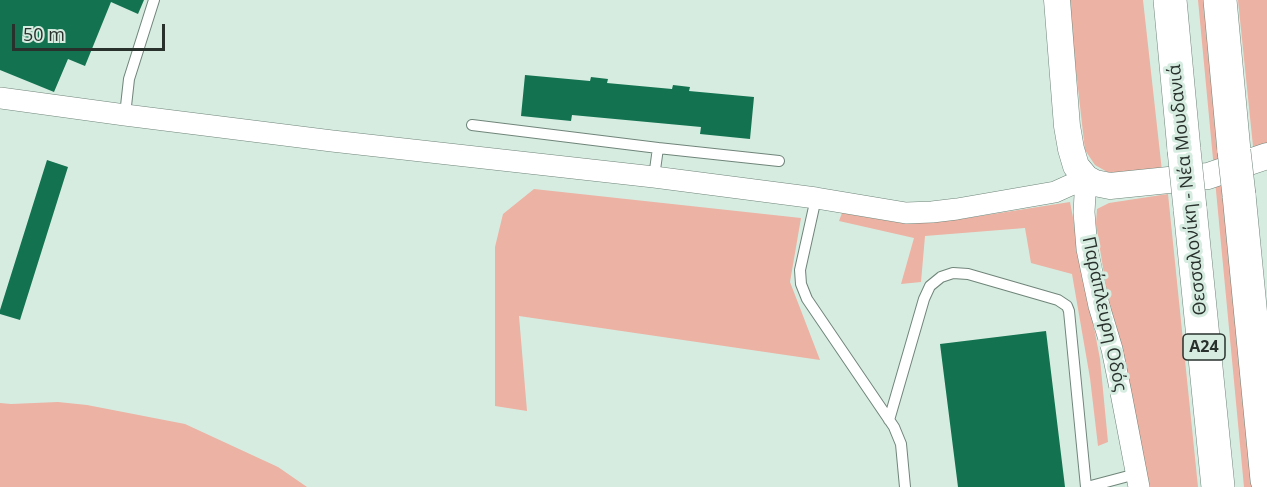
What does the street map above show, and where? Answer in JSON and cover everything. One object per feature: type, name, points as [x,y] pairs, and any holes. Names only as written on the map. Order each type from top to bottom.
[{"type":"highway","name":"Θεσσαλονίκη - Νέα Μουδανιά","points":[[1170,0],[1218,487]]},
{"type":"highway","points":[[1220,0],[1267,480]]},
{"type":"street","points":[[1057,0],[1067,126],[1076,166],[1086,178],[1095,183],[1110,186],[1208,176],[1267,156]]},
{"type":"street","points":[[0,98],[125,115],[654,177],[816,198],[906,213],[932,212],[1055,192],[1086,178]]},
{"type":"street","name":"Παράπλευρη Οδός","points":[[1086,178],[1084,212],[1087,249],[1112,349],[1138,481]]},
{"type":"lane","points":[[125,115],[129,79],[154,0]]},
{"type":"lane","points":[[472,125],[778,161]]},
{"type":"lane","points":[[654,177],[658,148]]},
{"type":"lane","points":[[816,198],[800,270],[801,285],[807,299],[894,427],[901,444],[905,487]]},
{"type":"lane","points":[[890,420],[924,299],[930,286],[941,277],[953,273],[968,274],[1058,300],[1067,306],[1087,487],[1138,481]]},
{"type":"shaded area","points":[[1068,0],[1143,0],[1162,171],[1109,173],[1095,165],[1085,150]]},
{"type":"shaded area","points":[[1198,0],[1209,0],[1257,487],[1244,487]]},
{"type":"shaded area","points":[[1238,0],[1267,0],[1267,146],[1254,156]]},
{"type":"shaded area","points":[[534,189],[801,218],[790,282],[820,360],[519,316],[527,411],[495,406],[495,247],[503,214]]},
{"type":"shaded area","points":[[1168,194],[1198,487],[1145,487],[1111,318],[1096,224],[1097,209],[1109,203]]},
{"type":"shaded area","points":[[1070,202],[1100,359],[1108,442],[1098,446],[1090,378],[1072,274],[1031,263],[1025,228],[925,236],[921,282],[901,284],[914,238],[839,221],[842,213],[908,224],[961,219]]},
{"type":"shaded area","points":[[58,402],[87,405],[185,424],[278,467],[307,487],[0,487],[0,403]]},
{"type":"building","points":[[0,0],[144,0],[138,14],[111,2],[85,66],[68,59],[54,92],[0,70]]},
{"type":"building","points":[[525,75],[590,81],[591,77],[608,79],[607,83],[672,89],[673,85],[690,87],[689,91],[754,97],[750,139],[700,134],[701,127],[572,115],[571,121],[521,116]]},
{"type":"building","points":[[47,160],[68,167],[20,320],[0,314],[0,310]]},
{"type":"building","points":[[1046,331],[1065,487],[958,487],[940,344]]}]
